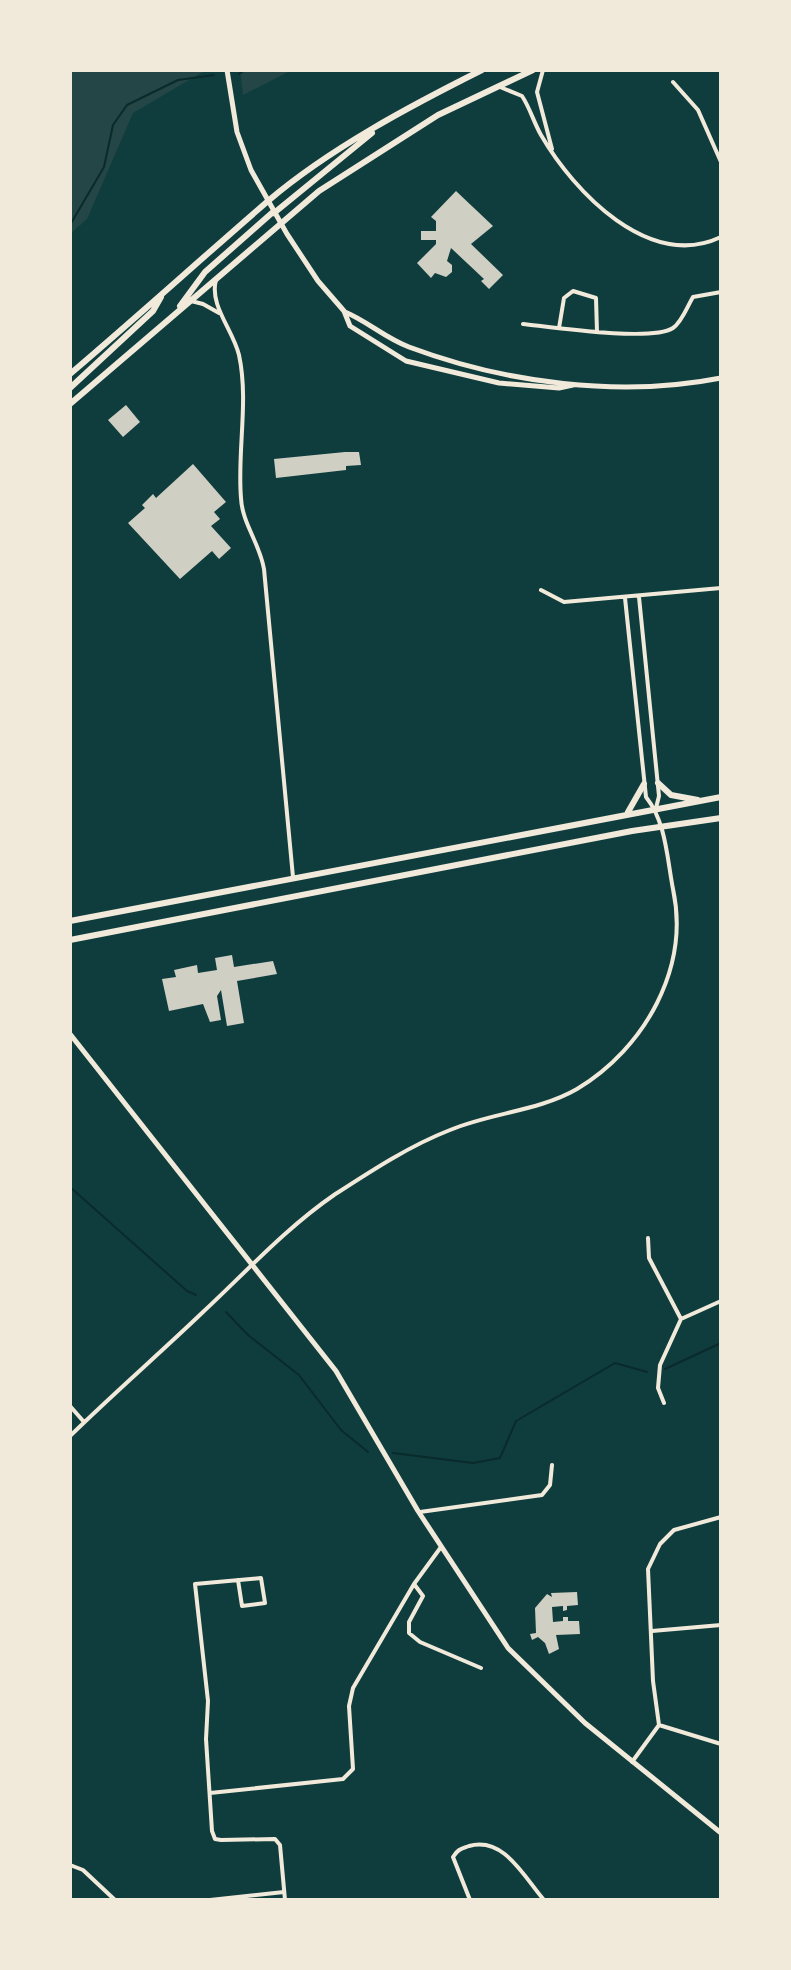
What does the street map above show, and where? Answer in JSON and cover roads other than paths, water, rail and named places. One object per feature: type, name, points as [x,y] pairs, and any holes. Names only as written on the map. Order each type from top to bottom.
[{"type":"highway","points":[[70,374],[268,201],[325,159],[417,103],[482,70]]},
{"type":"highway","points":[[70,404],[280,223],[362,161],[438,115],[533,70]]},
{"type":"highway","points":[[178,309],[205,272],[273,212],[352,153],[375,130]]},
{"type":"highway","points":[[70,388],[153,311],[165,290]]},
{"type":"highway","points":[[658,783],[671,795],[701,800]]},
{"type":"highway","points":[[627,813],[644,784]]},
{"type":"highway","points":[[70,921],[721,797]]},
{"type":"highway","points":[[70,940],[661,826],[721,818]]},
{"type":"street","points":[[227,70],[240,141],[273,212],[318,281],[344,311],[350,326],[406,361],[513,385],[559,388],[573,385]]},
{"type":"street","points":[[543,70],[537,92],[553,151]]},
{"type":"street","points":[[673,82],[698,110],[721,162]]},
{"type":"street","points":[[496,87],[511,88],[522,96],[553,151],[591,201],[631,229],[673,245],[721,237]]},
{"type":"street","points":[[217,276],[214,293],[233,335],[241,368],[241,502],[261,550],[264,569],[293,877]]},
{"type":"street","points":[[559,328],[564,298],[573,291],[596,298],[597,332]]},
{"type":"street","points":[[523,324],[597,332],[665,331],[677,325],[693,297],[721,292]]},
{"type":"street","points":[[189,301],[203,304],[223,318]]},
{"type":"street","points":[[344,311],[405,346],[431,355],[573,385],[664,386],[721,378]]},
{"type":"street","points":[[541,590],[564,602],[721,588]]},
{"type":"street","points":[[70,1436],[252,1265],[332,1197],[398,1155],[450,1130],[576,1089],[619,1055],[640,1033],[660,998],[674,953],[677,906],[656,808],[658,783],[642,597]]},
{"type":"street","points":[[625,598],[644,784],[646,797],[656,808]]},
{"type":"street","points":[[70,1034],[336,1371],[418,1511],[517,1659],[632,1762],[721,1833]]},
{"type":"street","points":[[648,1238],[649,1258],[681,1319]]},
{"type":"street","points":[[664,1403],[658,1388],[660,1365],[681,1319],[721,1301]]},
{"type":"street","points":[[70,1406],[84,1422]]},
{"type":"street","points":[[418,1511],[530,1499],[542,1495],[550,1485],[552,1465]]},
{"type":"street","points":[[632,1762],[659,1725],[648,1569],[660,1544],[674,1530],[721,1517]]},
{"type":"street","points":[[210,1793],[343,1779],[350,1775],[353,1769],[349,1706],[353,1688],[414,1584],[441,1547]]},
{"type":"street","points":[[238,1580],[242,1606],[265,1603],[261,1578],[238,1580],[195,1584],[208,1701],[206,1739],[215,1839],[267,1838],[280,1845],[285,1900]]},
{"type":"street","points":[[414,1584],[423,1596],[409,1622],[409,1633],[420,1642],[481,1668]]},
{"type":"street","points":[[651,1632],[721,1625]]},
{"type":"street","points":[[659,1725],[721,1744]]},
{"type":"street","points":[[470,1900],[453,1860],[456,1851],[476,1844],[501,1849],[544,1900]]},
{"type":"street","points":[[70,1865],[83,1870],[115,1900]]},
{"type":"street","points":[[210,1900],[284,1892]]},
{"type":"waterway","points":[[239,74],[245,70]]},
{"type":"waterway","points":[[70,225],[104,167],[113,125],[127,105],[178,80],[214,75]]},
{"type":"waterway","points":[[70,1187],[187,1291],[196,1295]]},
{"type":"waterway","points":[[226,1312],[248,1335],[299,1375],[341,1430],[368,1452]]},
{"type":"waterway","points":[[665,1369],[721,1343]]},
{"type":"waterway","points":[[393,1453],[473,1463],[500,1458],[516,1421],[615,1363],[647,1372]]}]
